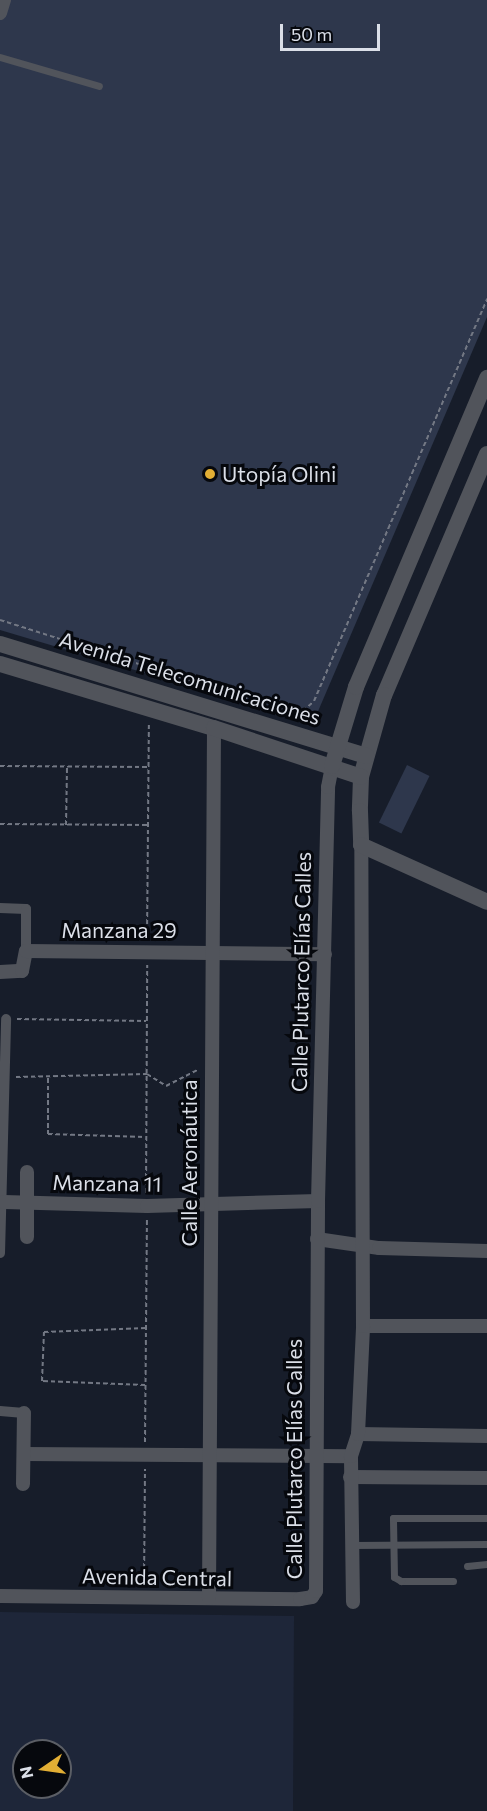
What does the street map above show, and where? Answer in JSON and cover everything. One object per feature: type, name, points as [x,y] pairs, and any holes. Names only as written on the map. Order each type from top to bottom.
[{"type":"street","points":[[0,13],[4,0]]},
{"type":"street","name":"Calle Plutarco Elías Calles","points":[[312,1597],[317,1583],[315,1457],[317,1239],[326,954],[328,787],[332,766],[356,687],[487,378]]},
{"type":"street","points":[[353,1602],[350,1477],[351,1456],[358,1434],[363,1326],[361,777],[384,695],[487,454]]},
{"type":"street","name":"Avenida Telecomunicaciones","points":[[0,645],[366,756]]},
{"type":"street","name":"Avenida Telecomunicaciones","points":[[0,664],[214,728],[361,777]]},
{"type":"street","name":"Calle Aeronáutica","points":[[209,1598],[209,1204],[214,728]]},
{"type":"street","points":[[361,845],[486,900]]},
{"type":"street","points":[[0,908],[27,909],[26,951],[22,971],[0,972]]},
{"type":"street","name":"Manzana 29","points":[[26,951],[326,954]]},
{"type":"street","points":[[0,1253],[4,1202],[6,1019]]},
{"type":"street","points":[[27,1172],[27,1237]]},
{"type":"street","name":"Manzana 11","points":[[4,1202],[147,1206],[318,1201]]},
{"type":"street","points":[[317,1239],[362,1244],[487,1251]]},
{"type":"street","points":[[363,1326],[487,1326]]},
{"type":"street","points":[[0,1411],[24,1413],[23,1484]]},
{"type":"street","points":[[358,1434],[487,1436]]},
{"type":"street","points":[[24,1454],[351,1456]]},
{"type":"street","points":[[350,1477],[487,1478]]},
{"type":"street","name":"Avenida Central","points":[[0,1596],[312,1597]]},
{"type":"lane","points":[[0,57],[99,86]]},
{"type":"lane","points":[[453,1581],[397,1580],[391,1524],[396,1517],[487,1518]]},
{"type":"lane","points":[[352,1545],[487,1544]]},
{"type":"lane","points":[[467,1566],[487,1564]]},
{"type":"path","points":[[0,620],[243,697],[303,711],[314,701],[487,299]]},
{"type":"path","points":[[144,1598],[149,708]]},
{"type":"path","points":[[0,766],[148,767]]},
{"type":"path","points":[[66,825],[67,766]]},
{"type":"path","points":[[0,824],[149,825]]},
{"type":"path","points":[[6,1019],[147,1021]]},
{"type":"path","points":[[5,1076],[48,1078],[147,1074],[166,1086],[211,1064]]},
{"type":"path","points":[[48,1078],[48,1134],[146,1137]]},
{"type":"path","points":[[145,1385],[42,1381],[44,1332],[146,1328]]},
{"type":"shaded area","name":"Utopía Olini","points":[[0,0],[487,0],[487,317],[313,723],[0,630]]},
{"type":"shaded area","points":[[407,765],[429,776],[401,833],[379,823]]},
{"type":"shaded area","points":[[0,1612],[294,1616],[293,1811],[0,1811]]},
{"type":"place","name":"Utopía Olini","points":[[210,474]]}]
